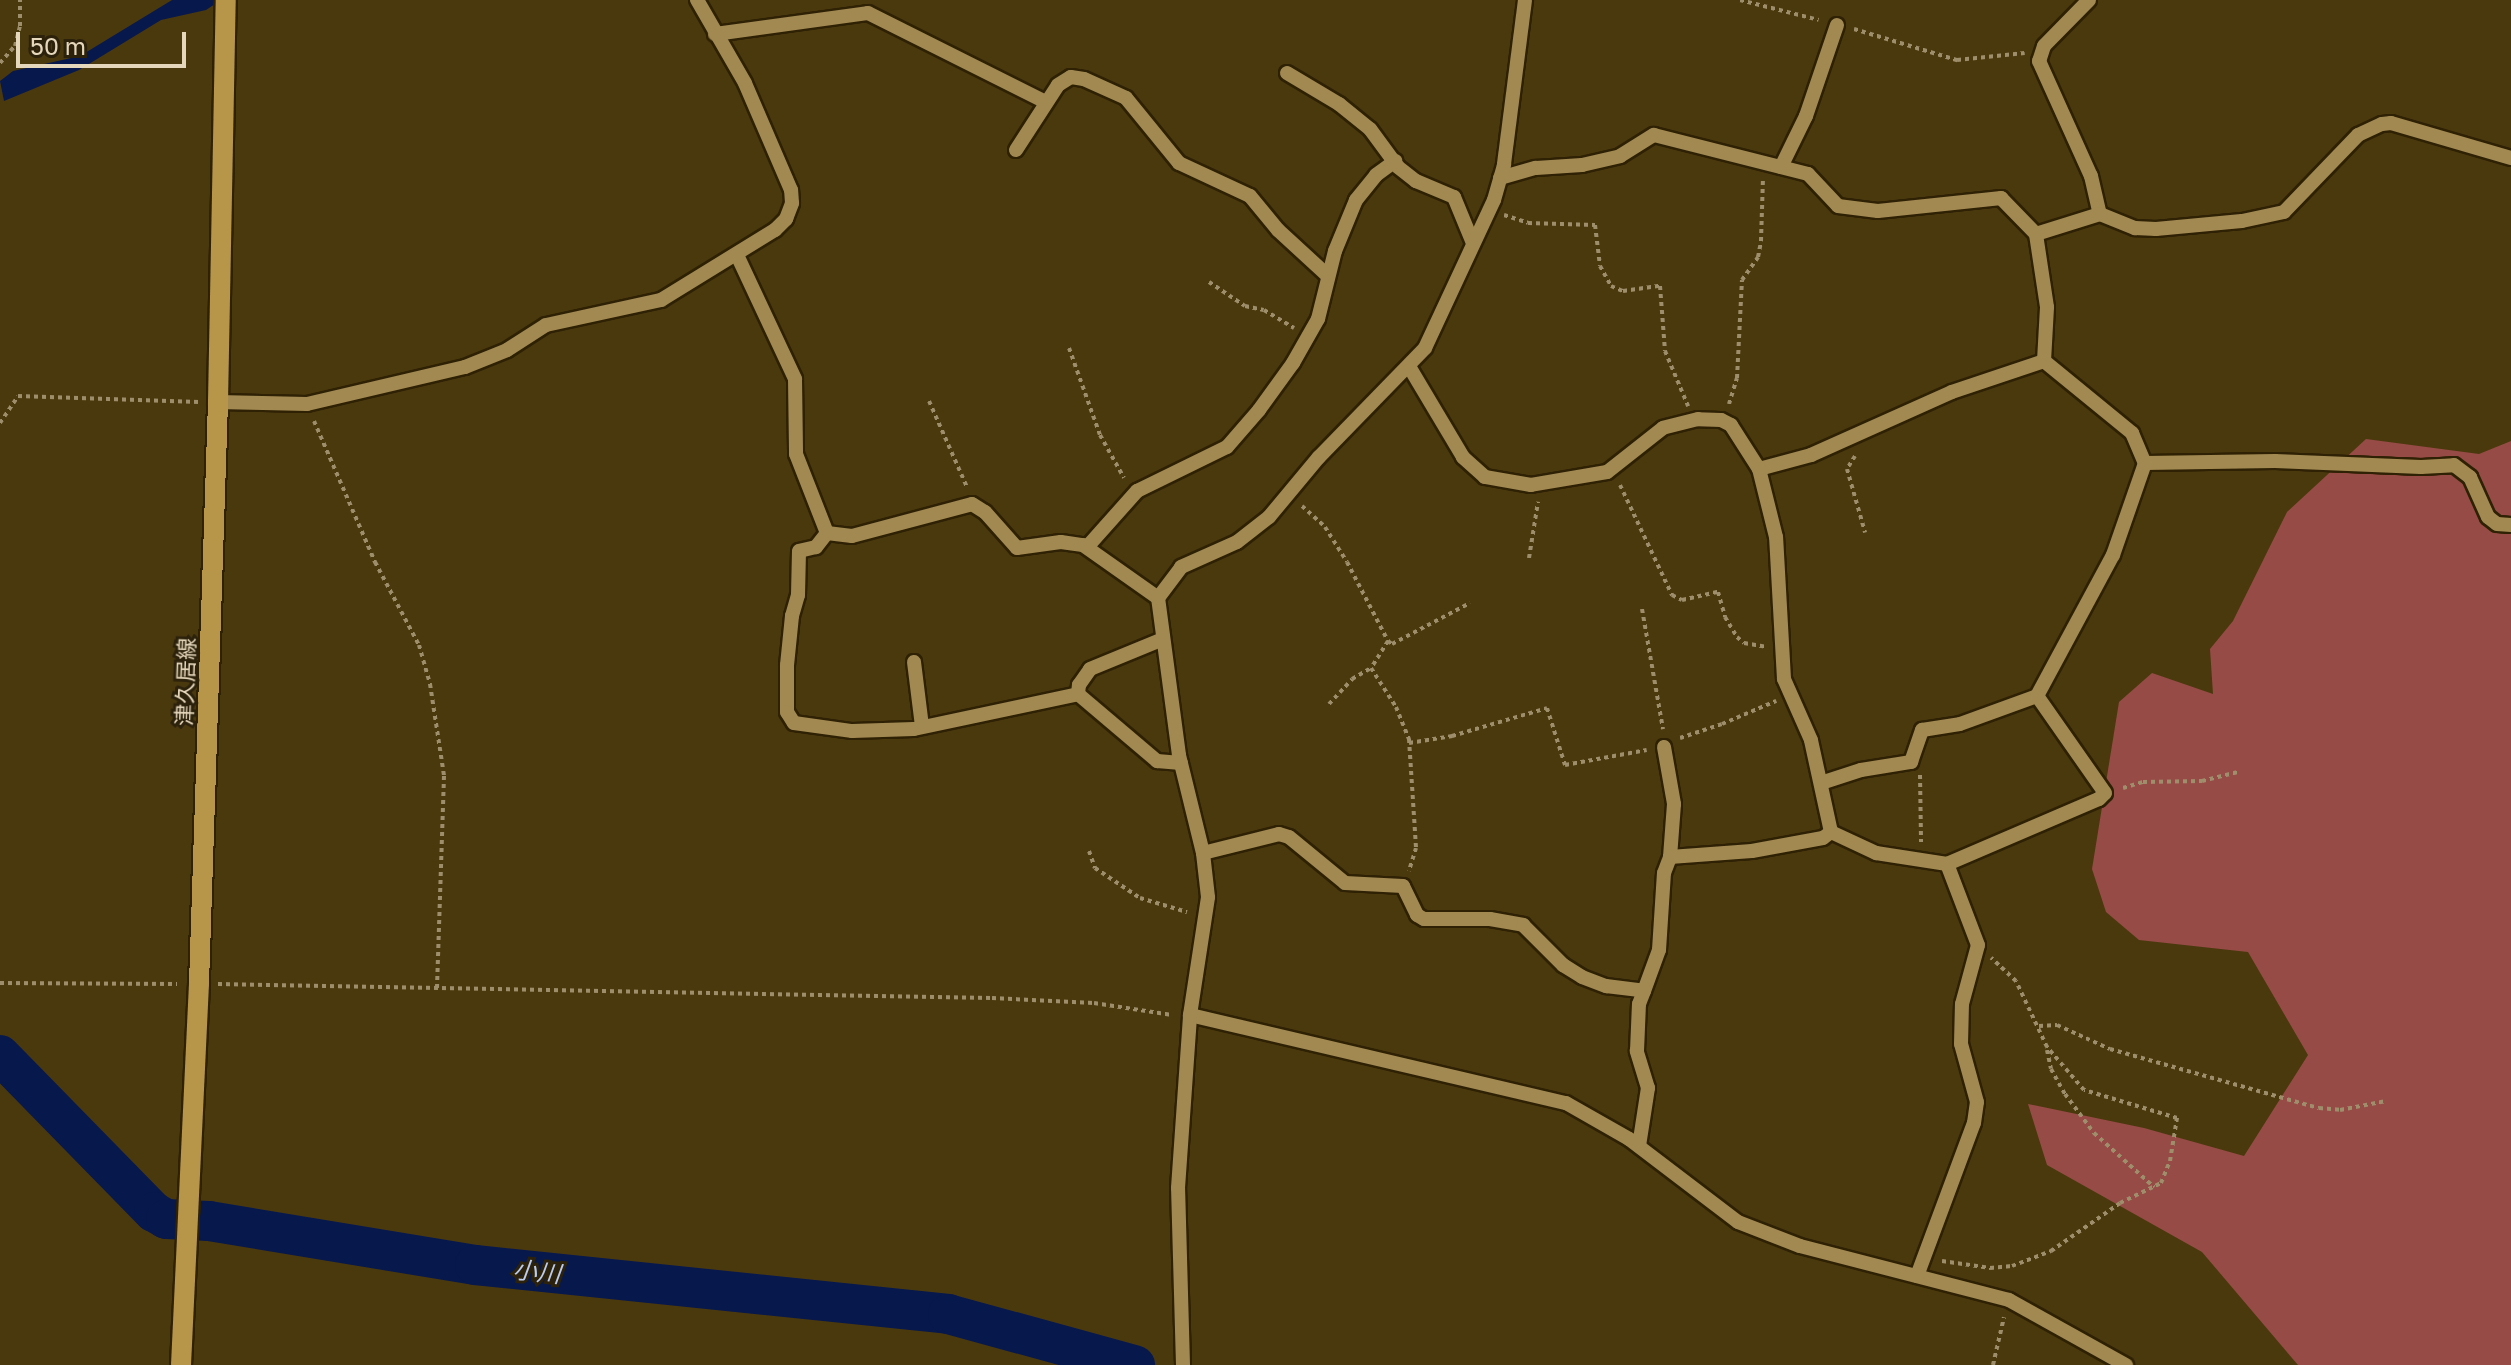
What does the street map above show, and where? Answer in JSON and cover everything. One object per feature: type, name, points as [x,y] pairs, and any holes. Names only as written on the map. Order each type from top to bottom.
[{"type":"main road","name":"津久居線","points":[[181,1365],[199,984],[218,402],[226,0]]},
{"type":"street","points":[[218,402],[307,404],[465,367],[507,350],[546,325],[661,300],[737,255],[786,219],[792,203],[791,190],[745,83],[697,0]]},
{"type":"street","points":[[1183,1362],[1178,1188],[1190,1016],[1208,897],[1203,853],[1181,763],[1158,598],[1181,567],[1237,542],[1269,517],[1319,457],[1410,368],[1425,348],[1489,210],[1500,178],[1525,0]]},
{"type":"street","points":[[2089,0],[2040,53],[2041,67],[2091,176],[2100,214]]},
{"type":"street","points":[[715,34],[868,13],[1044,101]]},
{"type":"street","points":[[1775,166],[1806,116],[1837,25]]},
{"type":"street","points":[[1287,73],[1339,104],[1370,129],[1395,161],[1416,181],[1454,197],[1473,243]]},
{"type":"street","points":[[1016,150],[1044,101],[1058,85],[1071,77],[1084,79],[1126,98],[1179,163],[1210,180],[1241,190],[1278,230],[1328,276]]},
{"type":"street","points":[[2036,234],[2100,214],[2135,228],[2156,229],[2242,221],[2284,212],[2358,135],[2372,126],[2391,123],[2511,158]]},
{"type":"street","points":[[1500,178],[1536,168],[1582,165],[1620,156],[1654,135],[1808,174],[1838,206],[1893,210],[2001,198],[2036,234],[2047,307],[2044,361]]},
{"type":"street","points":[[1088,546],[1137,491],[1227,447],[1272,393],[1308,335],[1328,288],[1328,276],[1356,200],[1376,175],[1395,161]]},
{"type":"street","points":[[737,255],[795,379],[796,454],[827,533]]},
{"type":"street","points":[[1821,783],[1861,770],[1911,762],[1922,730],[1960,724],[2037,696],[2113,555],[2145,463],[2132,433],[2044,361]]},
{"type":"street","points":[[1759,469],[1811,455],[1952,392],[2044,361]]},
{"type":"street","points":[[1410,368],[1463,457],[1485,477],[1540,483],[1607,472],[1651,434],[1693,420],[1724,421],[1737,433],[1759,469],[1779,558],[1780,646],[1789,695],[1811,740],[1831,832],[1864,850],[1947,864]]},
{"type":"street","points":[[2145,463],[2275,461],[2421,467],[2454,465],[2470,477],[2488,517],[2497,524],[2511,525]]},
{"type":"street","points":[[827,533],[852,536],[976,505],[1017,548],[1061,542],[1088,546],[1158,598]]},
{"type":"street","points":[[827,533],[816,547],[799,551],[798,595],[787,665],[789,718],[794,723],[852,731],[914,729],[1061,701],[1078,694]]},
{"type":"street","points":[[1078,694],[1079,685],[1090,669],[1163,639]]},
{"type":"street","points":[[914,662],[922,726]]},
{"type":"street","points":[[1078,694],[1157,761],[1181,763]]},
{"type":"street","points":[[1947,864],[1951,859],[2089,804],[2105,793],[2037,696]]},
{"type":"street","points":[[1639,1146],[1648,1088],[1637,1051],[1639,1004],[1659,950],[1664,873],[1670,857],[1674,804],[1665,744]]},
{"type":"street","points":[[1670,857],[1752,851],[1823,838],[1831,832]]},
{"type":"street","points":[[1203,853],[1279,834],[1289,837],[1345,883],[1403,886],[1417,915],[1424,919],[1490,919],[1523,925],[1563,965],[1582,977],[1606,986],[1644,991]]},
{"type":"street","points":[[1917,1276],[1974,1123],[1977,1102],[1962,1052],[1962,1004],[1978,945],[1947,864]]},
{"type":"street","points":[[1190,1016],[1566,1103],[1639,1146],[1738,1222],[1800,1246],[2009,1300],[2126,1365]]},
{"type":"path","points":[[0,63],[15,46],[20,26],[20,0]]},
{"type":"path","points":[[1740,0],[1957,60],[2040,53]]},
{"type":"path","points":[[1724,421],[1737,378],[1742,280],[1758,257],[1760,187],[1775,166]]},
{"type":"path","points":[[1489,210],[1528,223],[1595,225],[1600,266],[1611,286],[1623,291],[1660,286],[1665,351],[1693,420]]},
{"type":"path","points":[[1209,282],[1245,306],[1264,310],[1308,335]]},
{"type":"path","points":[[1069,348],[1109,457],[1137,491]]},
{"type":"path","points":[[0,423],[18,396],[218,402]]},
{"type":"path","points":[[929,401],[976,505]]},
{"type":"path","points":[[307,404],[375,562],[419,645],[430,684],[444,776],[437,988]]},
{"type":"path","points":[[1860,451],[1847,469],[1865,532]]},
{"type":"path","points":[[1607,472],[1615,475],[1672,595],[1682,600],[1718,592],[1730,628],[1744,643],[1756,648],[1780,646]]},
{"type":"path","points":[[1529,558],[1540,483]]},
{"type":"path","points":[[1288,494],[1325,527],[1392,644],[1470,603]]},
{"type":"path","points":[[1642,609],[1665,744]]},
{"type":"path","points":[[1329,704],[1352,679],[1371,668],[1388,641]]},
{"type":"path","points":[[1371,668],[1396,707],[1409,743],[1416,848],[1403,886]]},
{"type":"path","points":[[1409,743],[1452,736],[1547,708],[1565,765],[1665,744],[1789,695]]},
{"type":"path","points":[[2105,793],[2143,782],[2202,781],[2239,772]]},
{"type":"path","points":[[1920,775],[1922,860]]},
{"type":"path","points":[[1089,851],[1095,868],[1140,898],[1205,915]]},
{"type":"path","points":[[1978,945],[2016,981],[2047,1047],[2051,1069],[2065,1094],[2094,1133],[2154,1187]]},
{"type":"path","points":[[0,983],[992,998],[1094,1003],[1190,1016]]},
{"type":"path","points":[[2038,1026],[2057,1025],[2110,1049],[2319,1108],[2340,1110],[2386,1101]]},
{"type":"path","points":[[1924,1257],[1979,1267],[2012,1266],[2051,1251],[2120,1203],[2161,1183],[2170,1161],[2177,1118],[2084,1090],[2047,1047]]},
{"type":"path","points":[[1993,1365],[2009,1300]]},
{"type":"shaded area","points":[[172,0],[221,0],[206,10],[161,20],[79,70],[4,101],[0,81],[13,71],[80,56]]},
{"type":"shaded area","points":[[2366,439],[2479,454],[2511,441],[2511,1365],[2298,1365],[2202,1252],[2047,1165],[2028,1104],[2144,1128],[2244,1156],[2308,1055],[2248,952],[2139,940],[2106,912],[2092,869],[2119,702],[2152,673],[2213,694],[2210,649],[2233,621],[2287,512]]},
{"type":"waterway","name":"小川","points":[[0,1055],[154,1212],[166,1219],[209,1221],[475,1265],[948,1314],[1135,1365]]}]
